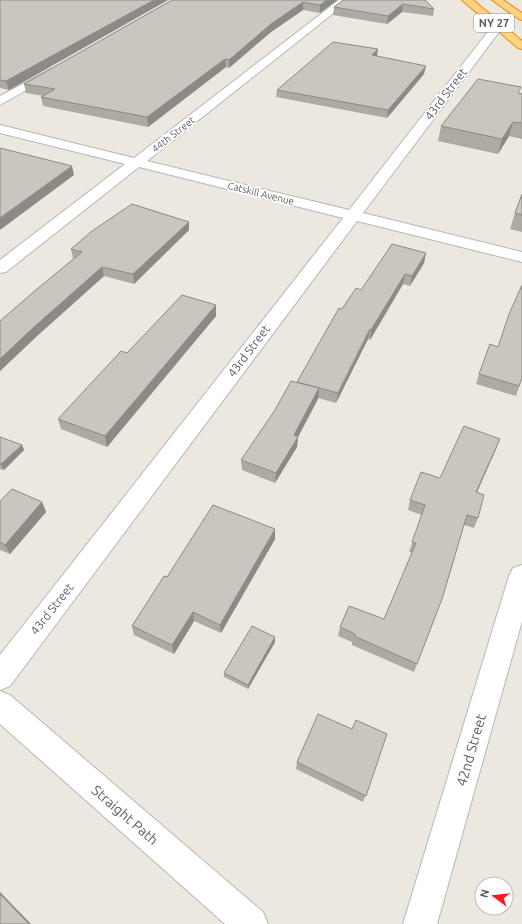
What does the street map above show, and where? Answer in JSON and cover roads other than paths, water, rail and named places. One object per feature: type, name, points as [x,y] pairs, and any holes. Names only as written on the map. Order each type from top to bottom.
[{"type":"highway","name":"NY 27","points":[[467,0],[522,46]]},
{"type":"highway","points":[[497,0],[522,17]]},
{"type":"street","name":"44th Street","points":[[0,268],[346,0]]},
{"type":"street","name":"43rd Street","points":[[0,677],[498,26]]},
{"type":"street","points":[[0,101],[62,66]]},
{"type":"street","name":"Catskill Avenue","points":[[0,129],[522,257]]},
{"type":"street","name":"42nd Street","points":[[420,924],[522,576]]},
{"type":"street","name":"Straight Path","points":[[0,705],[251,924]]}]
